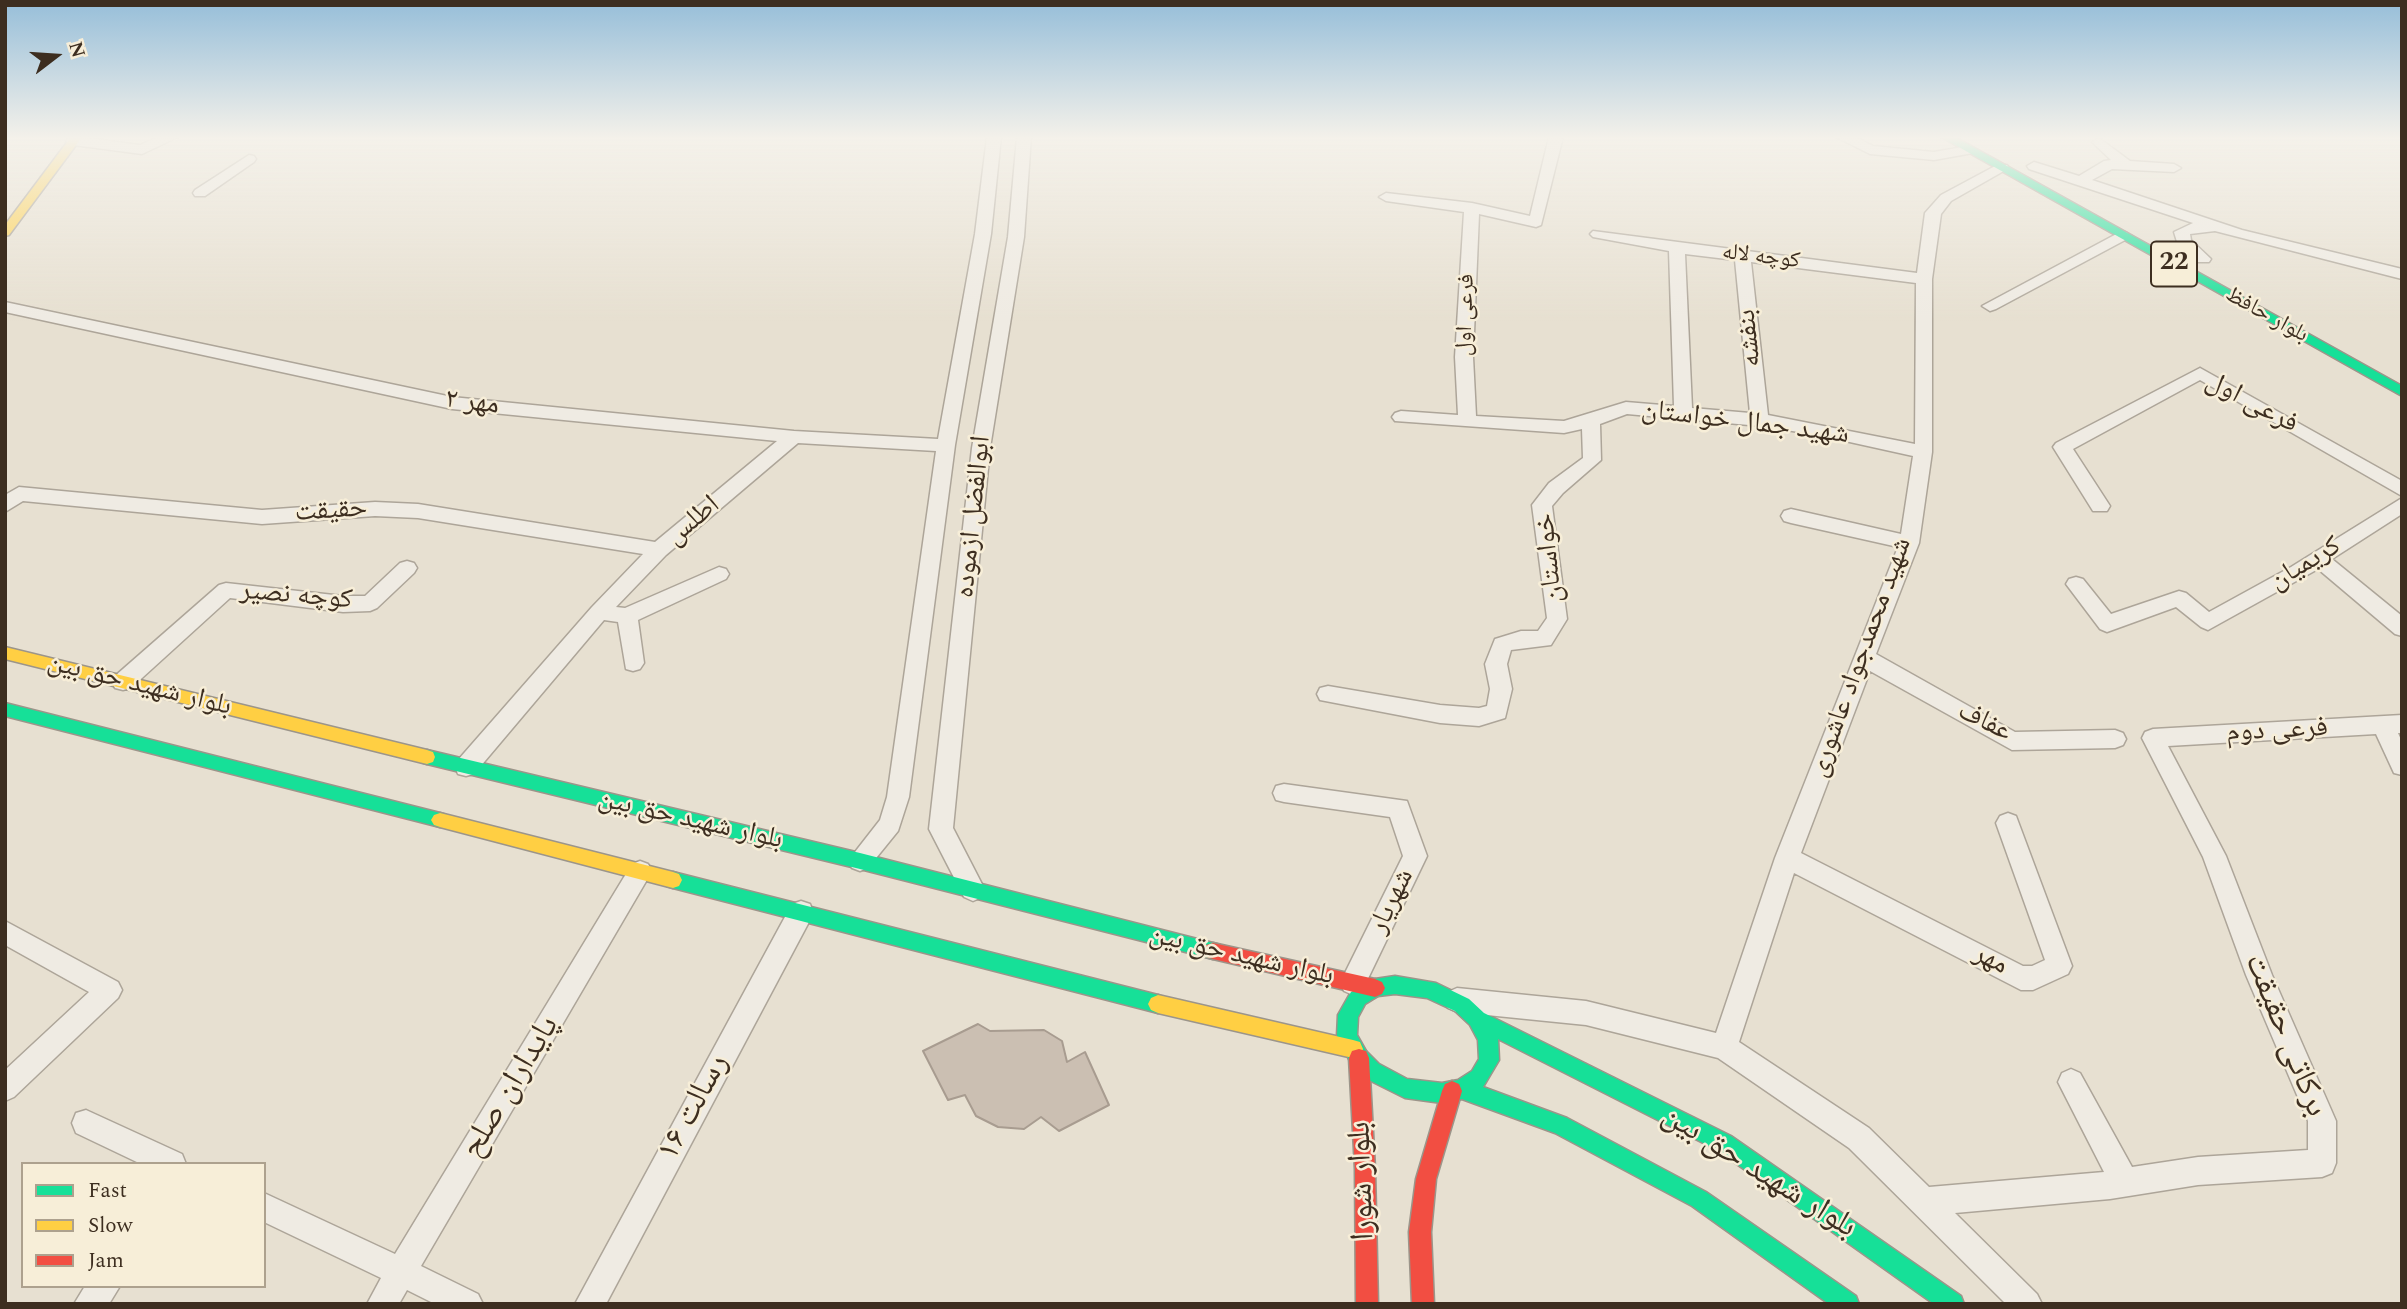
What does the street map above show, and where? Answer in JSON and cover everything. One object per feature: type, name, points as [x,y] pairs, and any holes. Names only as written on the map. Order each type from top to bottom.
[{"type":"main road","points":[[5,233],[31,198]]},
{"type":"main road","name":"بلوار حافظ","points":[[2055,198],[2402,391]]},
{"type":"main road","points":[[2091,198],[2106,206]]},
{"type":"main road","name":"بلوار حافظ","points":[[2167,240],[2209,263]]},
{"type":"main road","name":"بلوار شهید حق بین","points":[[5,653],[860,861],[1243,959],[1364,985]]},
{"type":"main road","name":"بلوار شهید حق بین","points":[[5,709],[1356,1054]]},
{"type":"main road","points":[[1364,985],[1429,989],[1449,999],[1462,1005],[1477,1019],[1488,1038],[1489,1060],[1479,1078],[1457,1090],[1442,1093],[1405,1088],[1372,1071],[1356,1054],[1347,1036],[1348,1015],[1364,985]]},
{"type":"main road","name":"بلوار شهید حق بین","points":[[1477,1019],[1724,1143],[1953,1304]]},
{"type":"main road","name":"بلوار شورا","points":[[1356,1054],[1365,1169],[1367,1304]]},
{"type":"main road","name":"بلوار شهید حق بین","points":[[1457,1090],[1560,1125],[1699,1199],[1847,1304]]},
{"type":"main road","name":"بلوار شورا","points":[[1423,1304],[1420,1233],[1426,1179],[1457,1090]]},
{"type":"street","name":"ابوالفضل ازموده","points":[[860,861],[890,824],[898,797],[946,445],[988,198]]},
{"type":"street","name":"ابوالفضل ازموده","points":[[973,890],[941,829],[981,448],[1016,237],[1019,198]]},
{"type":"street","points":[[1394,198],[1472,208],[1536,222],[1542,198]]},
{"type":"street","name":"شهید محمدجواد عاشوری","points":[[1724,1047],[1787,858],[1909,543],[1923,452],[1924,279],[1933,213],[1946,198]]},
{"type":"street","points":[[2128,198],[2237,233]]},
{"type":"street","name":"فرعی اول","points":[[1466,421],[1464,357],[1472,208]]},
{"type":"street","points":[[2209,263],[2184,242],[2182,232],[2204,227],[2237,233],[2402,274]]},
{"type":"street","name":"کوچه لاله","points":[[1598,234],[1677,248],[1924,279]]},
{"type":"street","points":[[1990,306],[2122,236]]},
{"type":"street","points":[[1677,248],[1683,414]]},
{"type":"street","name":"بنفشه","points":[[1742,255],[1760,420]]},
{"type":"street","name":"مهر ۲","points":[[5,307],[452,403],[794,437],[946,445]]},
{"type":"street","name":"فرعی اول","points":[[2100,506],[2062,447],[2200,373],[2402,490]]},
{"type":"street","name":"شهید جمال خواستان","points":[[1401,417],[1564,427],[1591,421],[1626,408],[1760,420],[1818,429],[1923,452]]},
{"type":"street","name":"خواستان","points":[[1328,694],[1440,714],[1479,717],[1497,712],[1501,689],[1496,664],[1502,645],[1521,639],[1544,639],[1557,619],[1542,505],[1556,488],[1592,460],[1591,421]]},
{"type":"street","name":"اطلس","points":[[466,767],[599,612],[659,550],[794,437]]},
{"type":"street","name":"حقیقت","points":[[5,505],[19,494],[262,517],[376,509],[418,511],[659,550]]},
{"type":"street","name":"کریمیان","points":[[2076,584],[2107,624],[2179,598],[2208,622],[2319,559],[2402,505]]},
{"type":"street","points":[[1791,516],[1909,543]]},
{"type":"street","points":[[2319,559],[2402,628]]},
{"type":"street","name":"کوچه نصیر","points":[[123,682],[206,605],[226,590],[343,604],[370,603],[407,568]]},
{"type":"street","name":"اطلس","points":[[627,616],[719,573]]},
{"type":"street","points":[[599,612],[627,616],[633,663]]},
{"type":"street","name":"عفاف","points":[[1866,659],[2012,741],[2115,739]]},
{"type":"street","points":[[2393,725],[2402,766]]},
{"type":"street","name":"فرعی دوم","points":[[2153,738],[2393,725]]},
{"type":"street","name":"برکاتی حقیقت","points":[[1924,1202],[2125,1182],[2198,1171],[2322,1163],[2322,1121],[2259,975],[2214,856],[2153,738]]},
{"type":"street","name":"شهریار","points":[[1284,793],[1399,808],[1415,856],[1364,985]]},
{"type":"street","name":"مهر","points":[[1787,858],[2021,978],[2033,978],[2059,966],[2008,823]]},
{"type":"street","name":"پایداران صلح","points":[[382,1304],[640,871]]},
{"type":"street","name":"رسالت ۱۶","points":[[590,1304],[801,912]]},
{"type":"street","points":[[5,932],[109,990],[5,1088]]},
{"type":"street","points":[[1449,999],[1586,1013],[1724,1047],[1859,1138],[2027,1304]]},
{"type":"street","points":[[2071,1082],[2125,1182]]},
{"type":"street","points":[[86,1123],[168,1162]]},
{"type":"street","points":[[266,1209],[467,1304]]},
{"type":"street","points":[[89,1304],[104,1288]]},
{"type":"building","points":[[978,1024],[990,1031],[1044,1030],[1062,1041],[1067,1062],[1085,1052],[1109,1105],[1059,1131],[1041,1117],[1024,1129],[998,1127],[976,1116],[965,1095],[948,1100],[923,1051]]},
{"type":"traffic: fast","points":[[2055,198],[2402,392]]},
{"type":"traffic: fast","points":[[5,709],[440,820]]},
{"type":"traffic: fast","points":[[427,757],[860,861],[1213,951]]},
{"type":"traffic: fast","points":[[673,880],[1158,1004]]},
{"type":"traffic: fast","points":[[1395,985],[1429,989],[1462,1005],[1477,1019],[1488,1038],[1489,1060],[1479,1078],[1462,1089],[1442,1093],[1405,1088],[1372,1071],[1359,1058],[1347,1036],[1348,1015],[1358,998],[1375,988],[1395,985]]},
{"type":"traffic: fast","points":[[1477,1019],[1724,1143],[1953,1304]]},
{"type":"traffic: fast","points":[[1462,1089],[1560,1125],[1699,1199],[1848,1304]]},
{"type":"traffic: slow","points":[[5,233],[31,198]]},
{"type":"traffic: slow","points":[[5,653],[427,757]]},
{"type":"traffic: slow","points":[[440,820],[673,880]]},
{"type":"traffic: slow","points":[[1158,1004],[1353,1049]]},
{"type":"traffic: jam","points":[[1213,951],[1375,988]]},
{"type":"traffic: jam","points":[[1359,1058],[1365,1169],[1367,1304]]},
{"type":"traffic: jam","points":[[1423,1304],[1420,1232],[1426,1179],[1452,1091]]}]
